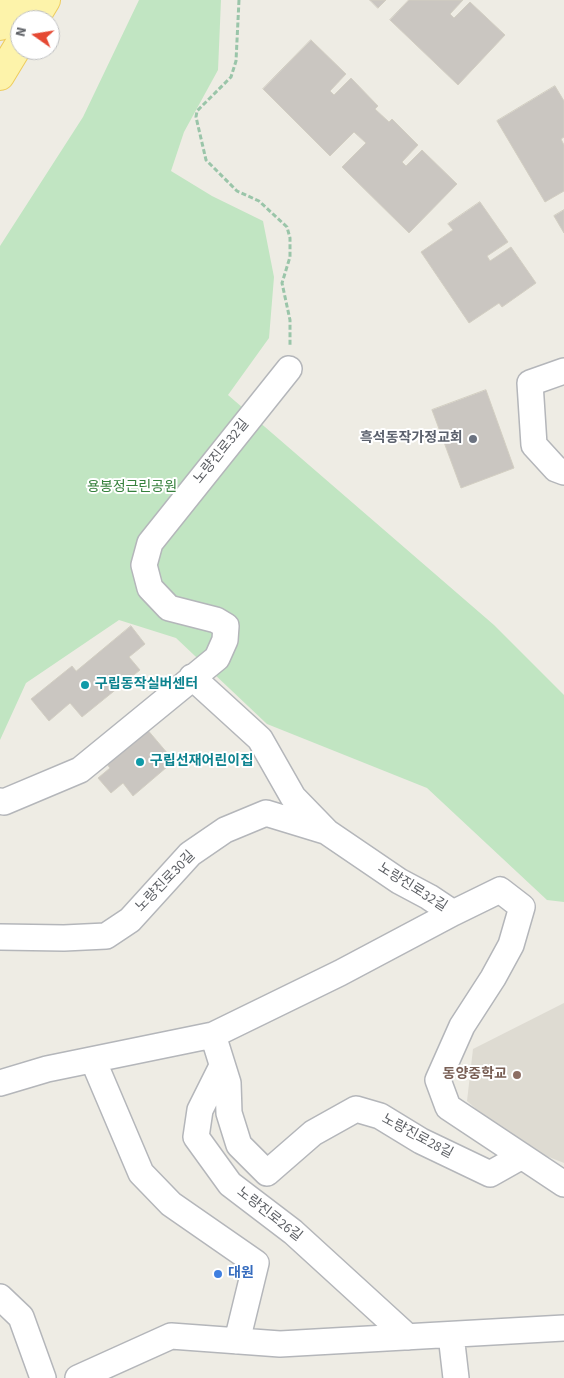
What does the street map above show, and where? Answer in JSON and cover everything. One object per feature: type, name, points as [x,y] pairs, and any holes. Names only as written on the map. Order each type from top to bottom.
[{"type":"main road","points":[[0,26],[16,0]]},
{"type":"main road","points":[[0,76],[10,60]]},
{"type":"street","name":"노량진로32길","points":[[0,801],[4,802],[80,770],[217,658],[225,640],[226,626],[216,620],[169,608],[150,588],[144,565],[150,543],[290,369]]},
{"type":"street","points":[[564,372],[530,383],[534,445],[556,469],[564,472]]},
{"type":"street","name":"노량진로32길","points":[[192,677],[260,739],[293,797],[327,832],[398,881],[429,897],[453,913],[500,890],[522,907],[511,945],[493,978],[462,1026],[438,1080],[448,1107],[564,1184]]},
{"type":"street","name":"노량진로30길","points":[[0,937],[64,938],[106,936],[130,920],[190,854],[225,830],[266,814],[327,832]]},
{"type":"street","points":[[0,1083],[47,1069],[214,1035],[340,973],[453,913]]},
{"type":"street","name":"노량진로28길","points":[[214,1035],[228,1083],[229,1113],[239,1145],[267,1173],[313,1133],[356,1110],[380,1116],[420,1141],[490,1174],[522,1156]]},
{"type":"street","points":[[93,1060],[141,1173],[171,1204],[256,1263],[237,1341]]},
{"type":"street","name":"노량진로26길","points":[[222,1066],[200,1110],[196,1137],[230,1184],[293,1232],[408,1337]]},
{"type":"street","points":[[0,1297],[21,1317],[43,1378]]},
{"type":"street","points":[[88,1376],[171,1336],[280,1344],[564,1328]]},
{"type":"street","points":[[451,1335],[456,1378]]},
{"type":"path","points":[[239,0],[236,61],[231,76],[197,111],[196,117],[206,160],[237,191],[259,201],[287,227],[290,238],[290,257],[282,283],[290,320],[290,369]]},
{"type":"shaded area","name":"동양중학교","points":[[564,1003],[564,1163],[516,1144],[467,1101],[473,1049]]},
{"type":"green space","name":"용봉정근린공원","points":[[139,0],[221,0],[218,70],[184,132],[171,171],[212,196],[263,221],[274,277],[269,338],[228,395],[494,625],[564,695],[564,902],[547,900],[427,788],[267,724],[176,638],[119,620],[26,683],[0,740],[0,246],[83,117]]},
{"type":"building","points":[[370,0],[386,0],[378,8]]},
{"type":"building","points":[[409,0],[463,0],[450,14],[454,18],[470,2],[505,35],[458,85],[390,20]]},
{"type":"building","points":[[311,40],[346,74],[330,91],[334,95],[351,78],[378,106],[375,109],[389,122],[392,119],[418,145],[402,162],[406,166],[422,150],[457,184],[409,233],[342,167],[366,143],[354,132],[330,156],[263,89]]},
{"type":"building","points":[[555,86],[564,101],[564,137],[561,139],[564,145],[564,191],[545,202],[497,121]]},
{"type":"building","points":[[480,202],[508,242],[487,256],[490,261],[511,247],[536,283],[502,307],[499,303],[469,323],[421,252],[453,230],[448,224]]},
{"type":"building","points":[[564,210],[564,233],[554,216]]},
{"type":"building","name":"흑석동작가정교회","points":[[486,390],[514,468],[461,488],[432,410]]},
{"type":"building","name":"구립동작실버센터","points":[[131,626],[145,644],[129,657],[140,670],[82,717],[70,703],[49,721],[31,699],[72,666],[76,671]]},
{"type":"building","name":"구립선재어린이집","points":[[146,728],[174,761],[133,796],[123,783],[111,793],[98,778],[110,768],[106,763]]},
{"type":"place","name":"흑석동작가정교회","points":[[473,439]]},
{"type":"place","name":"구립동작실버센터","points":[[85,685]]},
{"type":"place","name":"구립선재어린이집","points":[[140,762]]},
{"type":"place","name":"동양중학교","points":[[517,1075]]},
{"type":"place","name":"대원","points":[[218,1274]]}]
